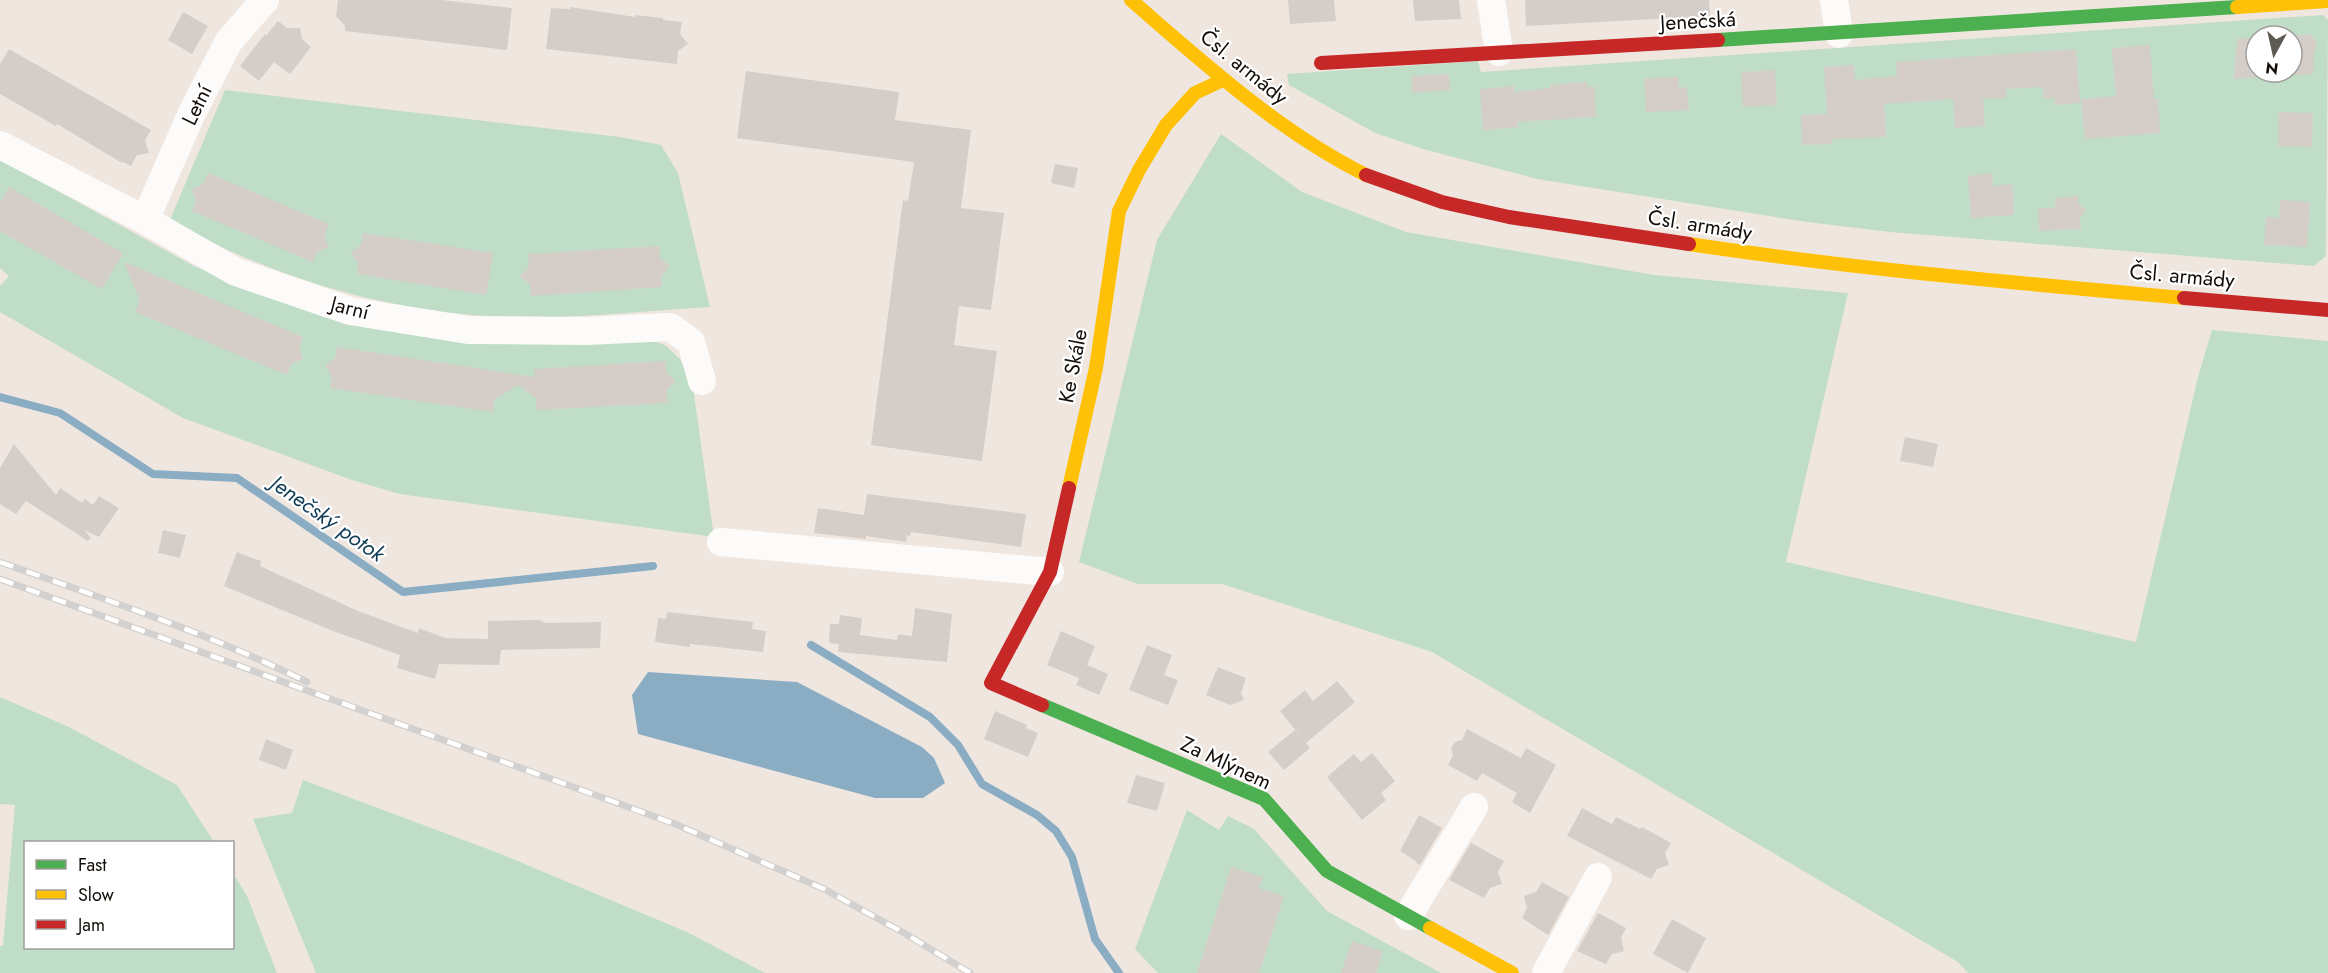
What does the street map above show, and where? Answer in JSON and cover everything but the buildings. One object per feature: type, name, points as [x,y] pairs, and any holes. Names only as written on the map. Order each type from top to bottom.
[{"type":"street","name":"Letní","points":[[145,220],[191,115],[229,41],[265,0]]},
{"type":"street","name":"Čsl. armády","points":[[1131,0],[1223,80],[1311,146],[1365,175],[1442,202],[1509,217],[1804,261],[1979,280],[2328,310]]},
{"type":"street","points":[[1491,0],[1499,52]]},
{"type":"street","points":[[1834,0],[1839,34]]},
{"type":"street","name":"Jenečská","points":[[1321,63],[1839,34],[2328,1]]},
{"type":"street","name":"Ke Skále","points":[[990,683],[1050,572],[1096,368],[1119,212],[1139,170],[1166,125],[1195,93],[1223,80]]},
{"type":"street","name":"Jarní","points":[[0,145],[145,220],[236,272],[350,310],[468,330],[587,331],[670,327],[691,342],[702,381]]},
{"type":"street","points":[[722,542],[1050,572]]},
{"type":"street","name":"Za Mlýnem","points":[[990,683],[1264,800],[1327,871],[1512,973]]},
{"type":"street","points":[[1408,916],[1474,807]]},
{"type":"street","points":[[1546,973],[1598,877]]},
{"type":"green space","points":[[2323,15],[2328,20],[2326,256],[2314,266],[1890,232],[1807,222],[1537,179],[1423,149],[1375,133],[1289,85],[1287,74],[1478,61],[1481,72]]},
{"type":"green space","points":[[225,90],[620,137],[661,145],[678,173],[710,307],[584,316],[509,317],[464,314],[376,300],[334,289],[292,276],[210,242],[169,222]]},
{"type":"green space","points":[[1221,134],[1302,192],[1406,232],[1654,275],[1848,293],[1786,562],[2136,642],[2198,377],[2212,330],[2328,341],[2328,973],[1968,973],[1958,962],[1432,652],[1222,584],[1138,584],[1079,562],[1157,240]]},
{"type":"green space","points":[[0,159],[192,265],[251,291],[647,339],[665,345],[680,359],[693,387],[714,537],[400,494],[352,480],[183,418],[0,312],[0,286],[9,276],[0,268]]},
{"type":"green space","points":[[0,697],[69,727],[177,785],[213,841],[24,841],[24,949],[234,949],[234,875],[247,896],[277,973],[0,973],[0,946],[3,946],[15,805],[0,804]]},
{"type":"green space","points":[[303,780],[501,854],[687,932],[765,973],[316,973],[253,819],[292,813]]},
{"type":"green space","points":[[1187,810],[1219,830],[1228,816],[1254,829],[1327,911],[1441,973],[1158,973],[1135,949]]},
{"type":"water","points":[[648,672],[797,682],[922,747],[934,758],[945,783],[923,798],[875,798],[638,734],[632,695]]},
{"type":"waterway","name":"Jenečský potok","points":[[0,397],[60,413],[153,474],[237,478],[403,592],[653,566]]},
{"type":"waterway","name":"Jenečský potok","points":[[811,645],[930,717],[958,745],[982,784],[1037,815],[1056,831],[1072,857],[1095,939],[1119,973]]},
{"type":"railway","points":[[0,562],[194,632],[307,682]]},
{"type":"railway","points":[[0,579],[675,824],[824,889],[970,973]]},
{"type":"traffic: fast","points":[[1718,40],[2237,7]]},
{"type":"traffic: fast","points":[[1042,705],[1264,799],[1327,871],[1430,928]]},
{"type":"traffic: slow","points":[[1131,0],[1272,117],[1366,175]]},
{"type":"traffic: slow","points":[[2237,7],[2328,1]]},
{"type":"traffic: slow","points":[[1069,488],[1096,368],[1119,211],[1139,170],[1166,125],[1195,93],[1223,80]]},
{"type":"traffic: slow","points":[[1689,244],[1874,268],[2184,298]]},
{"type":"traffic: slow","points":[[1430,928],[1512,973]]},
{"type":"traffic: jam","points":[[1321,63],[1718,40]]},
{"type":"traffic: jam","points":[[1366,175],[1442,202],[1509,217],[1689,244]]},
{"type":"traffic: jam","points":[[2184,298],[2328,310]]},
{"type":"traffic: jam","points":[[1042,705],[991,683],[1050,572],[1069,488]]}]
